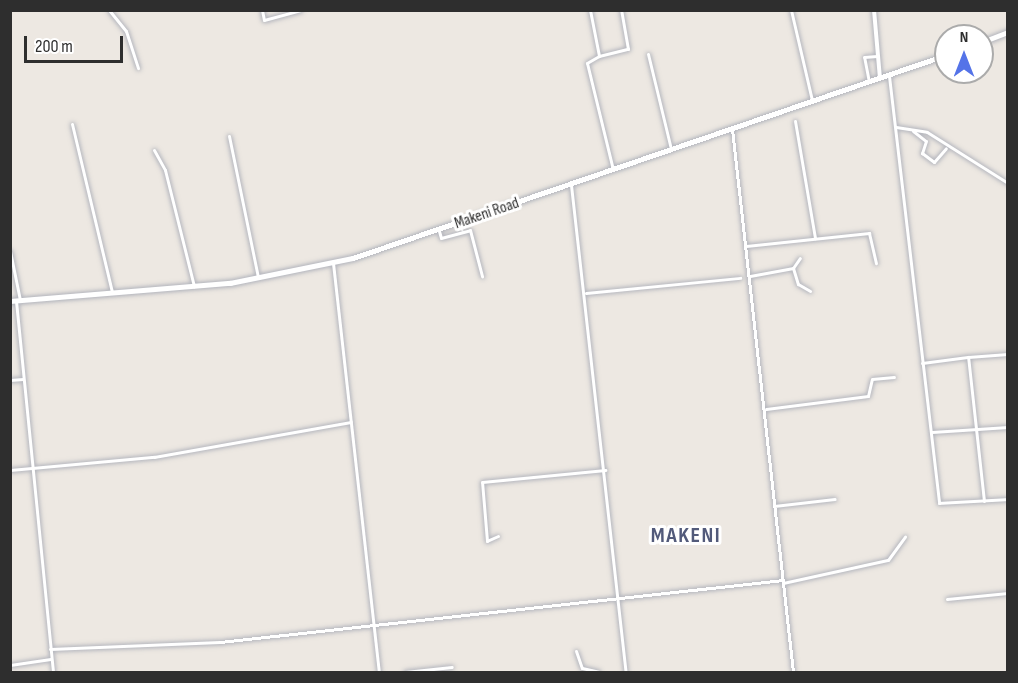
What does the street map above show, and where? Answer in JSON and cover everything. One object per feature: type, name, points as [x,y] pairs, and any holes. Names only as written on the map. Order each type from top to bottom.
[{"type":"main road","name":"Makeni Road","points":[[16,301],[113,294],[258,279],[333,263],[439,231],[934,59]]},
{"type":"street","points":[[109,10],[126,31],[138,68]]},
{"type":"street","points":[[262,10],[264,20],[301,10]]},
{"type":"street","points":[[590,10],[599,56]]},
{"type":"street","points":[[614,171],[587,63],[599,56],[628,49],[621,10]]},
{"type":"street","points":[[791,10],[813,102]]},
{"type":"street","points":[[874,10],[880,79]]},
{"type":"street","points":[[648,54],[671,150]]},
{"type":"street","points":[[869,82],[864,57],[877,56]]},
{"type":"street","points":[[889,76],[939,503],[1008,499]]},
{"type":"street","points":[[795,121],[815,238]]},
{"type":"street","points":[[72,124],[113,294]]},
{"type":"street","points":[[896,127],[931,134],[946,148],[975,158],[990,176],[1008,183]]},
{"type":"street","points":[[732,129],[766,409],[774,506],[793,672]]},
{"type":"street","points":[[910,129],[924,138],[922,153],[934,162],[946,148]]},
{"type":"street","points":[[229,136],[258,279]]},
{"type":"street","points":[[154,150],[165,170],[194,286]]},
{"type":"street","points":[[571,185],[586,293],[620,597],[626,672]]},
{"type":"street","points":[[439,231],[441,238],[470,230],[482,276]]},
{"type":"street","points":[[746,246],[871,234],[876,263]]},
{"type":"street","points":[[10,251],[30,468],[53,672]]},
{"type":"street","points":[[750,276],[793,268],[800,258]]},
{"type":"street","points":[[333,263],[379,672]]},
{"type":"street","points":[[793,268],[798,284],[810,291]]},
{"type":"street","points":[[586,293],[740,278]]},
{"type":"street","points":[[922,363],[1008,354]]},
{"type":"street","points":[[968,357],[978,430],[984,501]]},
{"type":"street","points":[[766,409],[868,396],[872,379],[894,377]]},
{"type":"street","points":[[10,380],[23,379]]},
{"type":"street","points":[[10,470],[154,457],[351,422]]},
{"type":"street","points":[[931,432],[1008,427]]},
{"type":"street","points":[[498,536],[487,541],[482,482],[605,470]]},
{"type":"street","points":[[774,506],[835,499]]},
{"type":"street","points":[[50,649],[220,642],[620,597],[783,582],[888,560],[905,537]]},
{"type":"street","points":[[947,599],[1008,593]]},
{"type":"street","points":[[576,651],[582,668],[599,672]]},
{"type":"street","points":[[10,665],[51,659]]},
{"type":"street","points":[[405,672],[452,667]]},
{"type":"district","name":"MAKENI","points":[[686,536]]}]
